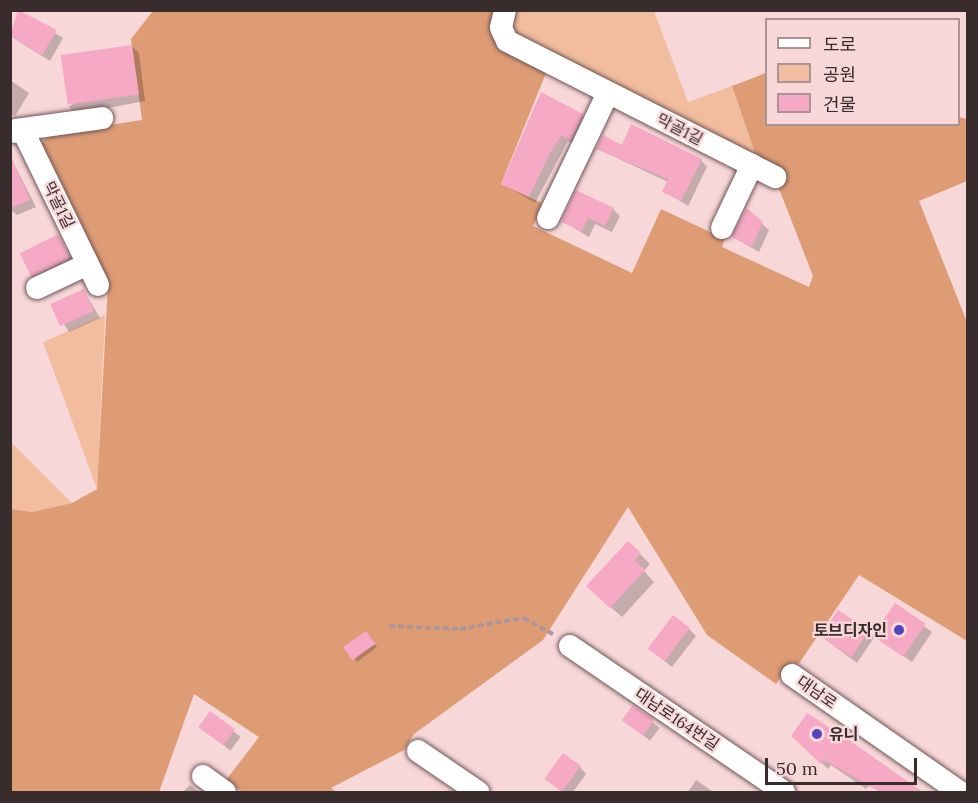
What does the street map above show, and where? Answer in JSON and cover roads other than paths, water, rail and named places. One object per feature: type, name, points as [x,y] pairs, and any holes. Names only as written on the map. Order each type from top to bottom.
[{"type":"lane","name":"막골1길","points":[[505,10],[501,28],[507,41],[775,177]]},
{"type":"lane","points":[[548,218],[608,93]]},
{"type":"lane","name":"막골1길","points":[[13,131],[102,118]]},
{"type":"lane","name":"막골1길","points":[[13,131],[24,133],[98,285]]},
{"type":"lane","points":[[722,228],[752,165]]},
{"type":"lane","points":[[37,288],[88,264]]},
{"type":"lane","name":"대남로164번길","points":[[570,646],[784,792]]},
{"type":"lane","name":"대남로","points":[[792,675],[960,792]]},
{"type":"lane","points":[[418,752],[478,792]]},
{"type":"lane","points":[[202,776],[225,792]]},
{"type":"place","name":"토브디자인","points":[[899,630]]},
{"type":"place","name":"유니","points":[[817,734]]}]
